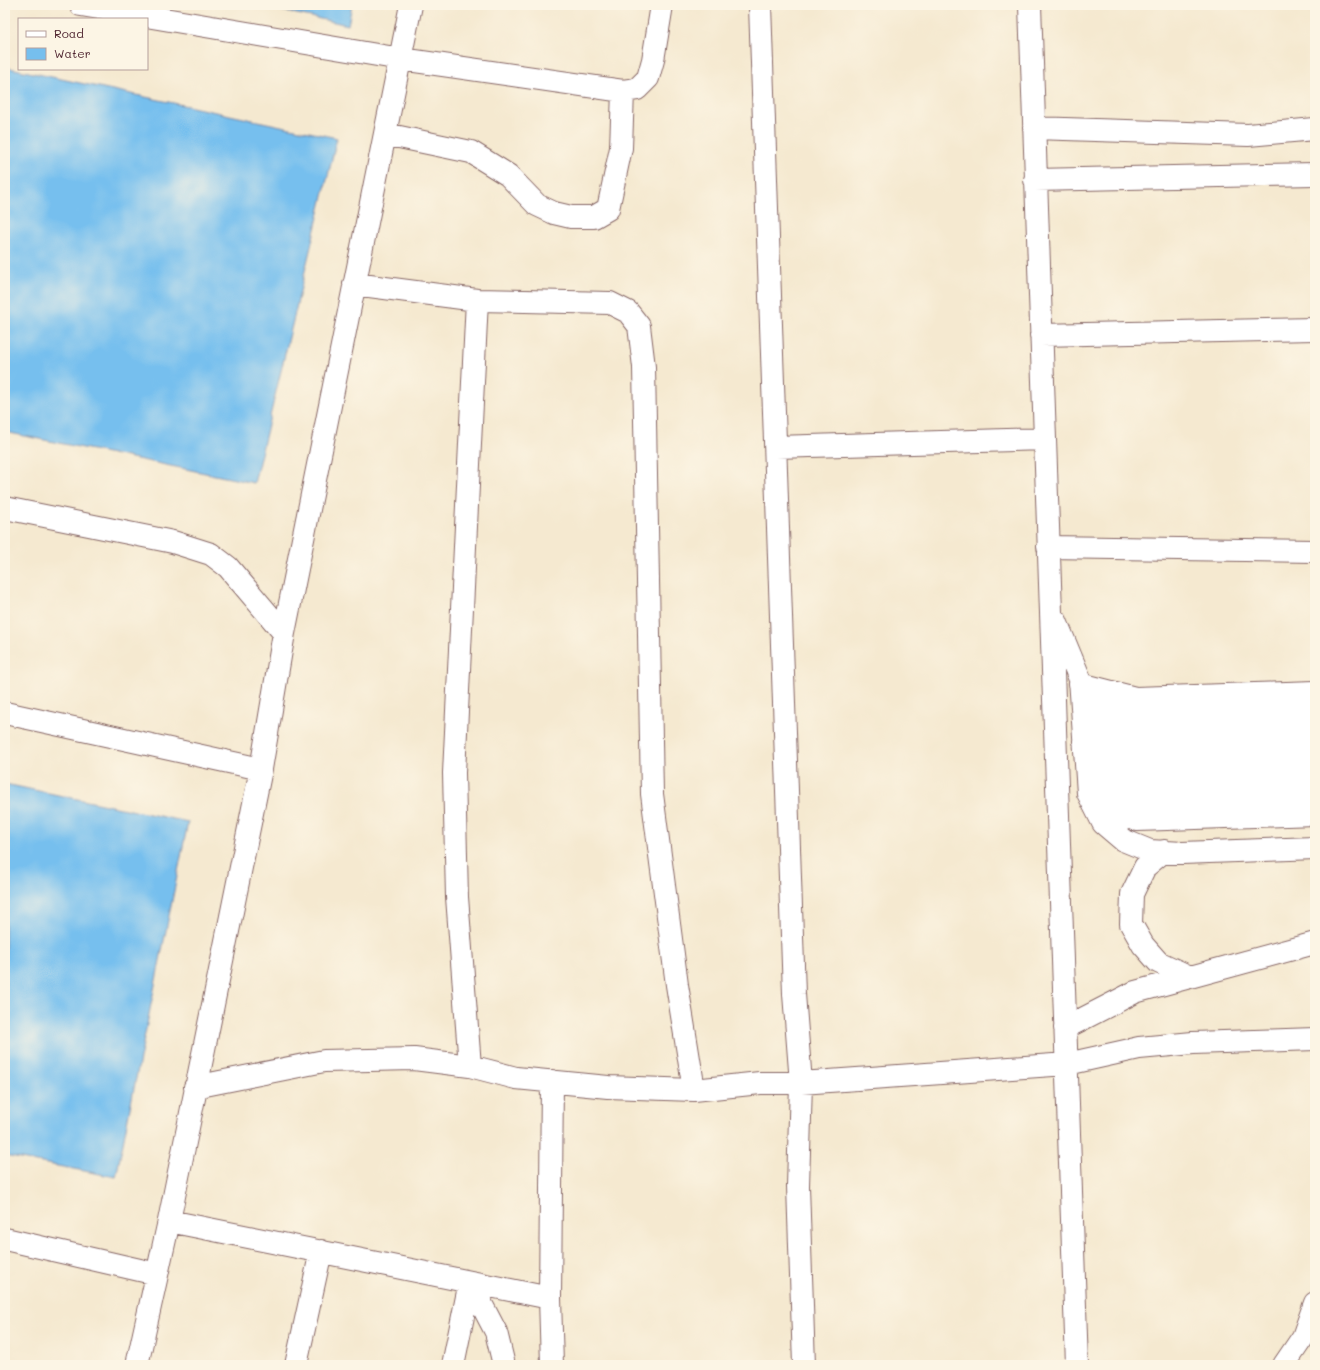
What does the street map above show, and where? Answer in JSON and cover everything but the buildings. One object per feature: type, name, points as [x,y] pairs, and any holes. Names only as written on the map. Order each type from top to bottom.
[{"type":"lane","points":[[81,5],[401,59],[623,91],[637,89],[648,78],[653,60],[662,5]]},
{"type":"lane","points":[[137,1365],[261,769],[284,633],[411,5]]},
{"type":"lane","points":[[760,5],[794,994],[801,1083],[798,1186],[804,1365]]},
{"type":"lane","points":[[1030,5],[1077,1365]]},
{"type":"lane","points":[[385,134],[453,147],[471,152],[508,176],[537,205],[554,213],[571,217],[594,217],[608,209],[621,148],[623,91]]},
{"type":"lane","points":[[1034,128],[1248,134],[1315,128]]},
{"type":"lane","points":[[1035,180],[1315,174]]},
{"type":"lane","points":[[354,284],[477,300],[610,303],[628,312],[639,326],[644,367],[652,794],[677,985],[694,1090]]},
{"type":"lane","points":[[470,1066],[457,897],[454,774],[477,300]]},
{"type":"lane","points":[[1041,335],[1315,329]]},
{"type":"lane","points":[[776,447],[1044,439]]},
{"type":"lane","points":[[5,508],[173,542],[211,554],[228,567],[284,633]]},
{"type":"lane","points":[[1048,547],[1315,550]]},
{"type":"lane","points":[[1051,609],[1103,823],[1123,840],[1150,850],[1182,853],[1315,848]]},
{"type":"lane","points":[[1086,748],[1135,698],[1315,692]]},
{"type":"lane","points":[[1086,748],[1135,716],[1315,710]]},
{"type":"lane","points":[[5,713],[261,769]]},
{"type":"lane","points":[[1086,748],[1134,733],[1315,727]]},
{"type":"lane","points":[[1086,748],[1135,751],[1315,745]]},
{"type":"lane","points":[[1086,748],[1136,767],[1315,761]]},
{"type":"lane","points":[[1086,748],[1137,785],[1315,779]]},
{"type":"lane","points":[[1086,748],[1136,802],[1315,796]]},
{"type":"lane","points":[[1086,748],[1137,820],[1315,814]]},
{"type":"lane","points":[[1164,851],[1145,867],[1132,894],[1131,924],[1143,945],[1158,962],[1190,977]]},
{"type":"lane","points":[[1065,1028],[1135,992],[1315,943]]},
{"type":"lane","points":[[195,1087],[324,1061],[414,1059],[470,1066],[516,1078],[608,1087],[694,1090],[760,1083],[801,1083],[1067,1064],[1139,1048],[1193,1044],[1315,1039]]},
{"type":"lane","points":[[552,1081],[550,1298],[552,1365]]},
{"type":"lane","points":[[168,1221],[550,1298]]},
{"type":"lane","points":[[5,1239],[157,1274]]},
{"type":"lane","points":[[296,1365],[321,1251]]},
{"type":"lane","points":[[453,1365],[470,1282]]},
{"type":"lane","points":[[470,1282],[496,1332],[504,1365]]},
{"type":"lane","points":[[1284,1365],[1303,1337],[1315,1302]]},
{"type":"water","points":[[256,5],[352,5],[348,25]]},
{"type":"water","points":[[5,67],[337,138],[254,483],[5,432]]},
{"type":"water","points":[[5,784],[188,822],[116,1177],[5,1156]]}]
